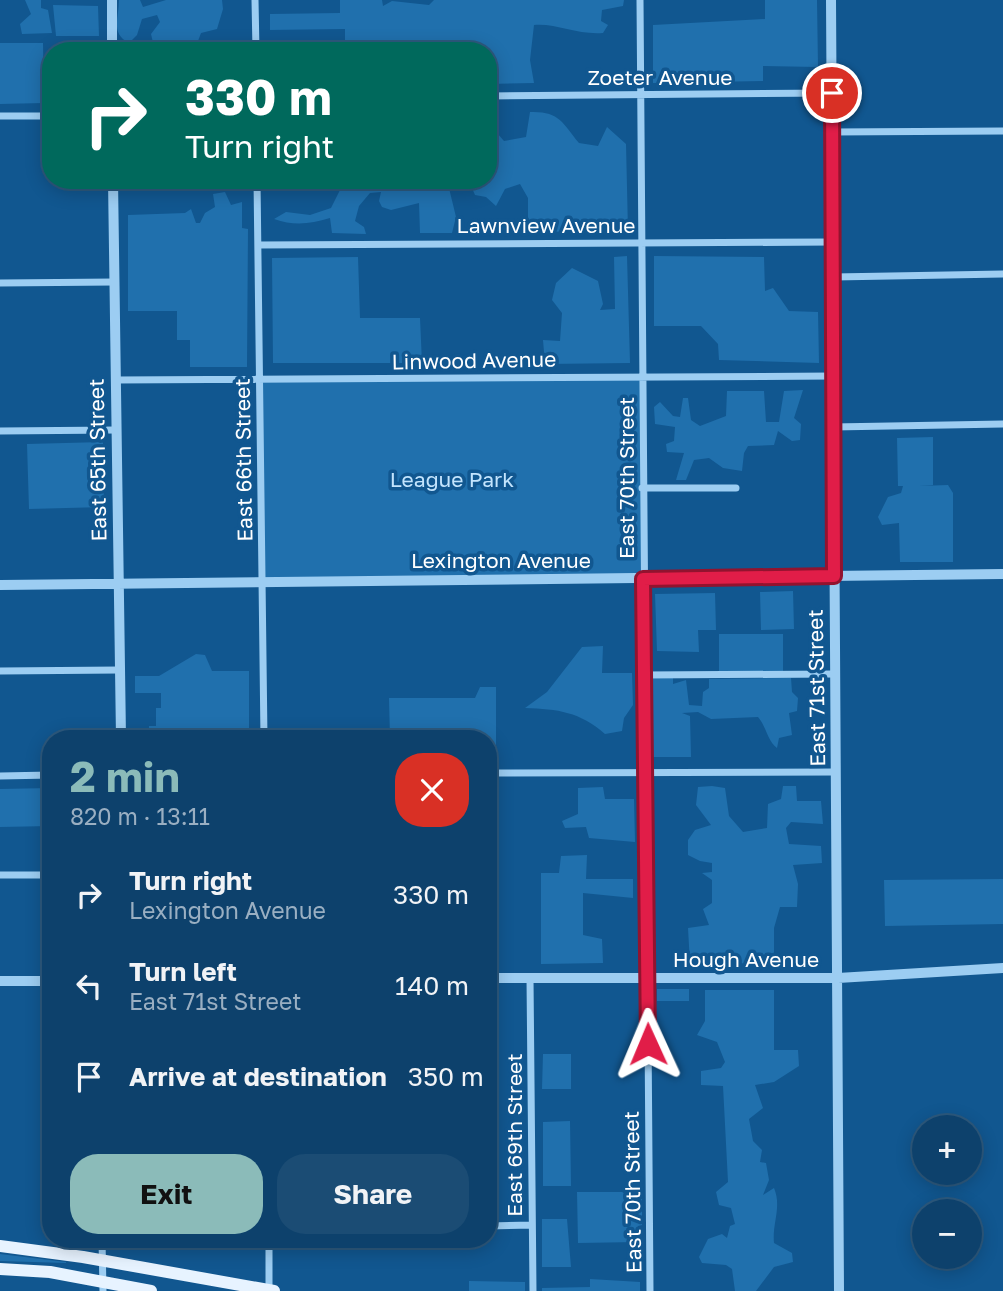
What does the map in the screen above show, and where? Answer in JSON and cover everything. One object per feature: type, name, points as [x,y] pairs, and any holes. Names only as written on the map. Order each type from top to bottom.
[{"type":"main road","points":[[0,1246],[271,1291]]},
{"type":"main road","points":[[0,1269],[50,1272],[103,1287],[151,1291]]},
{"type":"street","points":[[112,0],[112,42]]},
{"type":"street","points":[[255,0],[256,42]]},
{"type":"street","name":"East 70th Street","points":[[640,0],[650,1291]]},
{"type":"street","name":"East 71st Street","points":[[831,0],[839,1291]]},
{"type":"street","name":"Zoeter Avenue","points":[[497,96],[832,93]]},
{"type":"street","points":[[0,116],[42,116]]},
{"type":"street","points":[[832,132],[1003,131]]},
{"type":"street","name":"East 65th Street","points":[[113,189],[121,730]]},
{"type":"street","name":"East 66th Street","points":[[257,189],[264,730]]},
{"type":"street","name":"Lawnview Avenue","points":[[258,244],[834,242]]},
{"type":"street","points":[[834,276],[1003,274]]},
{"type":"street","points":[[0,283],[114,282]]},
{"type":"street","name":"Linwood Avenue","points":[[116,380],[833,376]]},
{"type":"street","points":[[833,427],[1003,424]]},
{"type":"street","points":[[0,431],[116,430]]},
{"type":"street","points":[[642,488],[736,488]]},
{"type":"street","name":"Lexington Avenue","points":[[0,585],[1003,574]]},
{"type":"street","points":[[0,671],[119,670]]},
{"type":"street","points":[[644,674],[835,674]]},
{"type":"street","points":[[497,773],[836,772]]},
{"type":"street","points":[[0,775],[42,775]]},
{"type":"street","points":[[0,875],[42,875]]},
{"type":"street","name":"Hough Avenue","points":[[497,978],[838,978],[1003,968]]},
{"type":"street","name":"East 69th Street","points":[[530,978],[533,1291]]},
{"type":"street","points":[[0,981],[42,981]]},
{"type":"street","points":[[497,1226],[532,1225]]},
{"type":"street","points":[[102,1248],[103,1287]]},
{"type":"street","points":[[269,1248],[271,1291]]},
{"type":"green space","points":[[25,0],[41,0],[41,8],[48,10],[52,33],[22,34],[20,24],[31,14]]},
{"type":"green space","points":[[119,0],[140,0],[143,7],[166,0],[222,0],[223,9],[217,29],[201,33],[198,42],[153,42],[151,34],[160,22],[157,15],[142,19],[137,35],[128,42],[119,35]]},
{"type":"green space","points":[[340,0],[382,0],[383,6],[392,1],[429,5],[434,0],[624,0],[623,6],[602,10],[601,21],[608,25],[603,33],[534,25],[530,60],[534,83],[497,84],[497,42],[345,42],[345,29],[270,30],[270,14],[340,13]]},
{"type":"green space","points":[[765,0],[817,0],[818,67],[763,66],[763,81],[653,83],[653,25],[765,19]]},
{"type":"green space","points":[[53,5],[98,6],[99,36],[56,36]]},
{"type":"green space","points":[[0,43],[42,43],[42,103],[0,104]]},
{"type":"green space","points":[[530,112],[540,112],[559,119],[579,143],[598,146],[607,127],[626,144],[628,231],[528,232],[528,198],[520,184],[505,189],[496,206],[486,197],[475,195],[472,189],[497,189],[497,133],[504,141],[526,137]]},
{"type":"green space","points":[[340,189],[449,189],[456,217],[452,233],[420,233],[419,203],[391,210],[382,207],[379,201],[381,192],[370,193],[359,206],[355,221],[364,227],[366,234],[332,233],[330,218],[302,223],[274,219],[286,212],[310,215],[331,208]]},
{"type":"green space","points":[[225,192],[231,205],[242,202],[242,228],[248,229],[247,367],[190,367],[190,340],[177,340],[177,311],[128,311],[128,215],[185,213],[191,209],[196,223],[200,223],[205,213],[215,207],[213,194]]},
{"type":"green space","points":[[627,256],[630,363],[545,364],[543,340],[560,341],[562,313],[552,300],[556,283],[572,268],[598,281],[603,304],[600,310],[615,309],[614,257]]},
{"type":"green space","points":[[654,256],[764,257],[765,291],[773,288],[789,311],[818,312],[819,363],[719,360],[718,344],[701,326],[654,326]]},
{"type":"green space","points":[[358,257],[360,318],[420,318],[422,363],[273,363],[272,258]]},
{"type":"green space","name":"League Park","points":[[643,376],[643,578],[262,582],[259,379]]},
{"type":"green space","points":[[803,390],[794,418],[801,424],[800,440],[792,441],[778,431],[774,445],[748,446],[744,453],[742,471],[723,468],[709,458],[694,460],[686,480],[676,480],[684,453],[667,452],[666,444],[674,441],[675,427],[655,424],[654,407],[660,402],[673,416],[680,417],[683,398],[688,398],[691,420],[700,426],[726,416],[727,391],[764,391],[766,422],[779,422],[784,391]]},
{"type":"green space","points":[[933,437],[933,485],[919,486],[948,485],[953,493],[953,562],[900,562],[899,523],[882,525],[878,517],[888,497],[901,493],[903,486],[898,486],[897,438]]},
{"type":"green space","points":[[103,442],[104,507],[29,509],[27,444]]},
{"type":"green space","points":[[793,591],[794,629],[761,630],[760,592]]},
{"type":"green space","points":[[715,593],[716,630],[698,630],[699,652],[657,651],[655,594]]},
{"type":"green space","points":[[719,634],[783,634],[783,672],[719,671]]},
{"type":"green space","points":[[603,646],[602,673],[632,673],[633,705],[624,718],[622,731],[605,734],[587,721],[568,713],[525,708],[547,692],[582,647]]},
{"type":"green space","points":[[196,654],[205,655],[212,671],[249,671],[249,730],[149,730],[149,726],[156,726],[156,708],[161,708],[161,693],[135,693],[135,676],[159,676]]},
{"type":"green space","points":[[673,677],[673,684],[686,680],[689,705],[702,706],[703,692],[709,688],[709,679],[791,678],[792,692],[798,698],[797,711],[789,713],[792,735],[779,738],[777,748],[758,717],[711,719],[698,712],[682,713],[690,716],[691,757],[650,757],[648,678]]},
{"type":"green space","points":[[480,687],[496,687],[496,730],[390,730],[389,698],[475,698]]},
{"type":"green space","points":[[783,786],[796,786],[797,801],[821,801],[823,824],[791,822],[786,828],[789,844],[821,846],[822,863],[793,865],[798,884],[797,907],[780,907],[774,928],[774,963],[690,964],[688,928],[709,925],[703,909],[712,903],[712,880],[702,873],[712,872],[712,863],[688,855],[688,840],[695,830],[711,825],[696,805],[698,787],[725,788],[729,816],[743,832],[767,828],[768,804],[781,799]]},
{"type":"green space","points":[[603,787],[605,799],[634,799],[635,842],[589,838],[586,827],[565,828],[562,821],[578,814],[578,788]]},
{"type":"green space","points":[[42,788],[42,826],[0,827],[0,789]]},
{"type":"green space","points":[[587,855],[586,879],[633,879],[633,898],[583,893],[583,935],[602,939],[603,963],[541,964],[541,873],[559,873],[561,856]]},
{"type":"green space","points":[[1003,879],[1003,924],[885,926],[884,880]]},
{"type":"green space","points":[[657,989],[689,989],[689,1001],[657,1001]]},
{"type":"green space","points":[[705,990],[774,990],[774,1050],[798,1050],[799,1066],[774,1082],[755,1085],[763,1108],[749,1119],[753,1141],[762,1150],[760,1162],[766,1163],[769,1180],[763,1195],[774,1188],[776,1195],[774,1243],[792,1253],[793,1262],[774,1267],[756,1291],[735,1291],[732,1269],[726,1265],[702,1263],[699,1257],[708,1239],[722,1234],[727,1238],[730,1226],[735,1224],[731,1208],[719,1205],[716,1192],[728,1182],[723,1086],[701,1085],[701,1071],[721,1068],[725,1062],[717,1042],[697,1035],[705,1021]]},
{"type":"green space","points":[[543,1054],[571,1054],[571,1089],[542,1089]]},
{"type":"green space","points":[[570,1121],[571,1186],[543,1186],[543,1122]]},
{"type":"green space","points":[[577,1192],[642,1192],[642,1225],[638,1226],[638,1242],[578,1243]]},
{"type":"green space","points":[[542,1219],[567,1219],[571,1267],[542,1267]]},
{"type":"green space","points":[[0,1254],[66,1262],[66,1263],[0,1261]]},
{"type":"green space","points":[[590,1279],[640,1282],[640,1291],[542,1291],[542,1288],[590,1287]]},
{"type":"green space","points":[[469,1281],[525,1282],[525,1291],[469,1291]]},
{"type":"route","points":[[648,1044],[643,579],[834,576],[832,93]]}]
